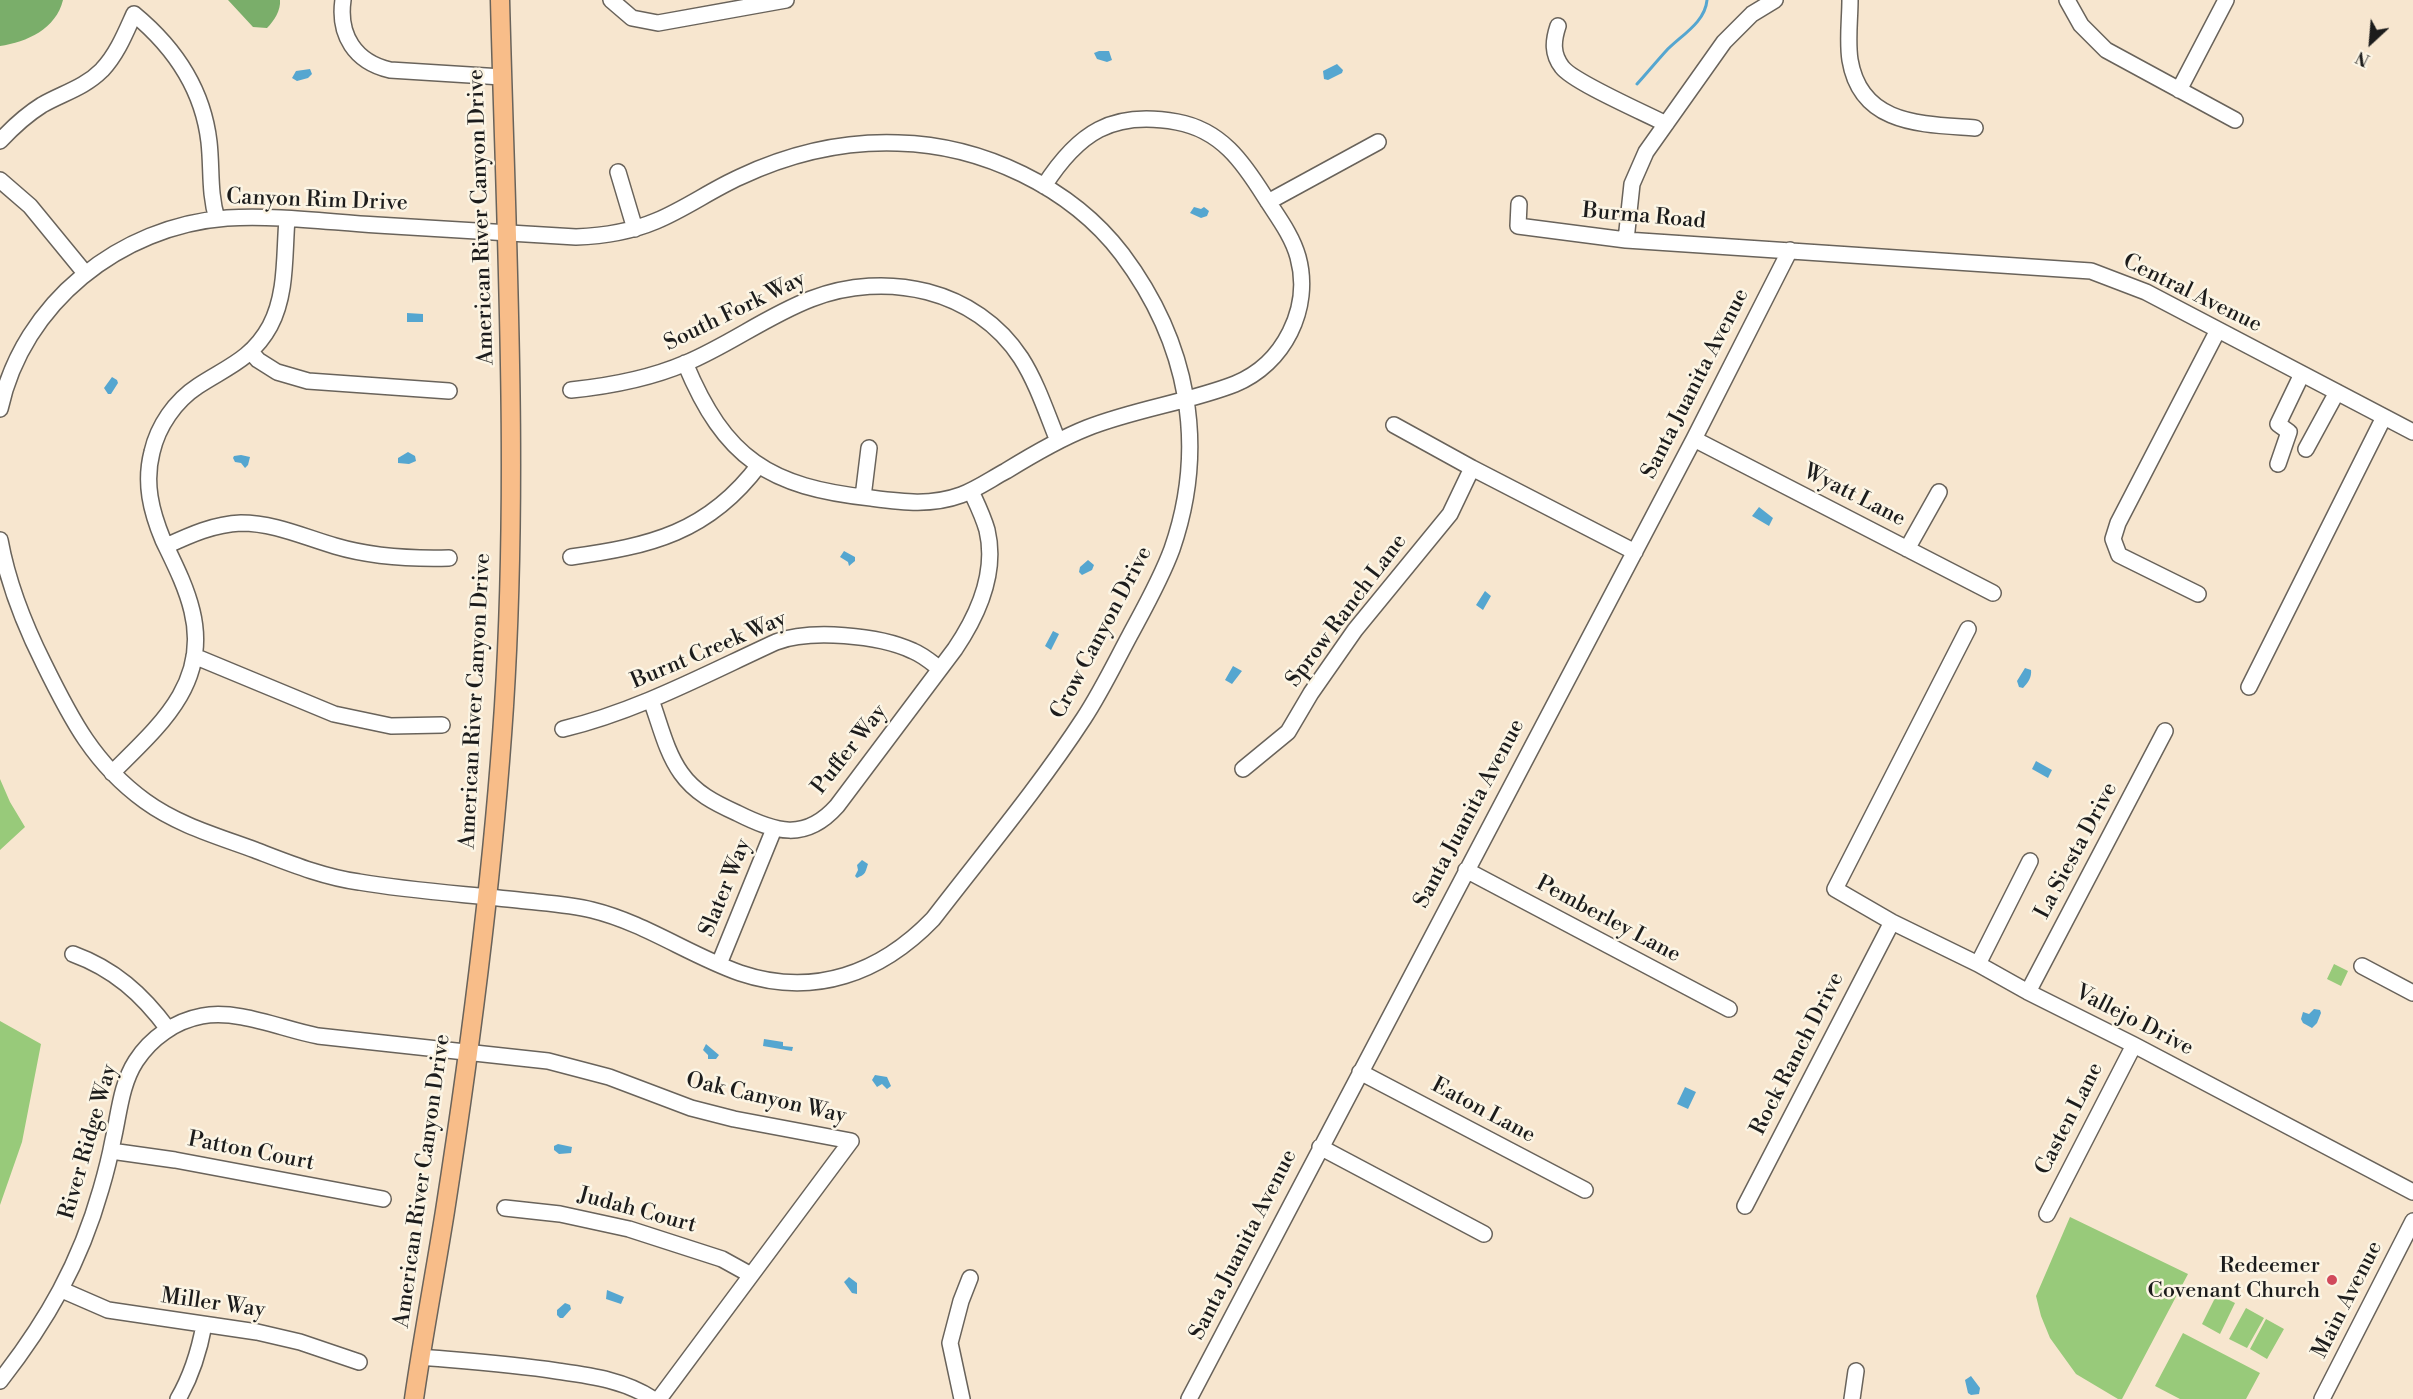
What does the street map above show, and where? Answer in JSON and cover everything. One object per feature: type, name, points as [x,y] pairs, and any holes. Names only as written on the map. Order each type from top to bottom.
[{"type":"main road","name":"American River Canyon Drive","points":[[414,1399],[445,1209],[487,897],[499,769],[509,606],[511,474],[500,0]]},
{"type":"street","points":[[343,0],[342,25],[348,41],[358,55],[373,65],[390,70],[502,77]]},
{"type":"street","points":[[611,0],[632,18],[658,23],[786,0]]},
{"type":"street","points":[[1626,240],[1632,184],[1646,152],[1734,30],[1752,14],[1775,0]]},
{"type":"street","points":[[1850,0],[1850,62],[1855,77],[1868,97],[1892,117],[1907,122],[1975,128]]},
{"type":"street","points":[[2067,0],[2081,25],[2106,50],[2235,120]]},
{"type":"street","points":[[2179,90],[2226,0]]},
{"type":"street","points":[[0,141],[32,111],[82,86],[100,71],[115,53],[134,14],[166,44],[180,63],[198,98],[209,140],[210,189],[217,219]]},
{"type":"street","points":[[1558,26],[1555,36],[1555,52],[1567,72],[1666,124]]},
{"type":"street","points":[[685,363],[697,394],[716,425],[742,452],[783,479],[809,489],[910,503],[927,503],[945,500],[971,491],[1058,441],[1110,420],[1234,384],[1254,374],[1278,351],[1295,322],[1300,301],[1300,268],[1290,236],[1238,157],[1223,142],[1204,130],[1173,121],[1124,121],[1094,132],[1076,144],[1061,160],[1044,186]]},
{"type":"street","points":[[1268,202],[1378,142]]},
{"type":"street","name":"Crow Canyon Drive","points":[[487,897],[565,905],[600,912],[633,924],[740,972],[776,981],[831,979],[858,971],[891,956],[914,939],[933,920],[1084,719],[1158,582],[1180,523],[1187,492],[1190,450],[1186,398],[1171,340],[1159,311],[1137,275],[1096,227],[1044,186],[999,164],[948,148],[906,143],[864,143],[831,147],[772,163],[737,177],[671,214],[634,229],[597,236],[576,237],[506,233]]},
{"type":"street","points":[[618,172],[634,229]]},
{"type":"street","points":[[0,180],[30,206],[85,273]]},
{"type":"street","name":"Burma Road","points":[[1520,204],[1518,226],[1626,240],[1790,250]]},
{"type":"street","name":"Canyon Rim Drive","points":[[0,409],[10,376],[34,329],[50,308],[85,273],[115,253],[163,231],[217,219],[245,217],[506,233]]},
{"type":"street","points":[[112,773],[170,714],[183,692],[194,656],[195,638],[188,595],[155,520],[149,497],[149,466],[157,435],[165,420],[185,396],[239,363],[251,352],[270,326],[280,297],[286,219]]},
{"type":"street","name":"Central Avenue","points":[[1790,250],[2091,271],[2146,292],[2413,432]]},
{"type":"street","name":"Santa Juanita Avenue","points":[[1189,1399],[1635,552],[1790,250]]},
{"type":"street","name":"South Fork Way","points":[[571,390],[636,380],[685,363],[813,298],[864,286],[903,286],[920,289],[960,303],[994,327],[1011,345],[1030,373],[1058,441]]},
{"type":"street","points":[[2198,594],[2119,555],[2113,539],[2118,523],[2217,330]]},
{"type":"street","points":[[251,352],[277,372],[308,381],[449,390]]},
{"type":"street","points":[[2278,464],[2289,432],[2278,424],[2302,374]]},
{"type":"street","points":[[2306,449],[2337,392]]},
{"type":"street","points":[[2249,687],[2384,417]]},
{"type":"street","points":[[1394,425],[1635,552]]},
{"type":"street","name":"Wyatt Lane","points":[[1694,439],[1993,593]]},
{"type":"street","points":[[863,497],[869,448]]},
{"type":"street","points":[[571,557],[626,550],[697,522],[734,494],[759,465]]},
{"type":"street","name":"Sprow Ranch Lane","points":[[1243,769],[1288,732],[1311,693],[1355,630],[1450,514],[1472,468]]},
{"type":"street","name":"Puffer Way","points":[[651,700],[671,755],[689,782],[714,803],[774,829],[792,830],[809,826],[831,812],[940,669],[971,622],[988,573],[990,551],[987,530],[971,491]]},
{"type":"street","points":[[1908,549],[1939,492]]},
{"type":"street","points":[[166,546],[208,528],[242,523],[277,528],[369,554],[392,557],[450,558]]},
{"type":"street","points":[[0,540],[9,578],[28,631],[68,714],[82,736],[112,773],[147,802],[193,828],[301,868],[356,882],[487,897]]},
{"type":"street","name":"Vallejo Drive","points":[[1968,629],[1835,889],[1892,922],[1978,964],[2413,1192]]},
{"type":"street","name":"Burnt Creek Way","points":[[563,729],[651,700],[776,642],[807,634],[902,646],[922,656],[940,669]]},
{"type":"street","points":[[194,656],[334,714],[392,726],[442,725]]},
{"type":"street","name":"La Siesta Drive","points":[[2028,992],[2165,731]]},
{"type":"street","name":"Slater Way","points":[[720,964],[774,829]]},
{"type":"street","points":[[1978,964],[2030,861]]},
{"type":"street","name":"Pemberley Lane","points":[[1466,870],[1729,1009]]},
{"type":"street","name":"Rock Ranch Drive","points":[[1745,1206],[1892,922]]},
{"type":"street","points":[[73,954],[109,971],[124,981],[151,1007],[168,1029]]},
{"type":"street","points":[[2362,966],[2413,993]]},
{"type":"street","name":"River Ridge Way","points":[[0,1382],[30,1343],[62,1290],[88,1232],[111,1151],[123,1091],[130,1071],[148,1046],[168,1029],[192,1019],[225,1014],[246,1017],[287,1030],[318,1036],[466,1051]]},
{"type":"street","name":"Casten Lane","points":[[2047,1214],[2134,1045]]},
{"type":"street","name":"Oak Canyon Way","points":[[466,1051],[524,1057],[579,1068],[692,1108],[734,1119],[851,1141],[658,1399]]},
{"type":"street","name":"Eaton Lane","points":[[1360,1072],[1585,1190]]},
{"type":"street","points":[[1320,1147],[1484,1234]]},
{"type":"street","name":"Patton Court","points":[[111,1151],[175,1160],[383,1199]]},
{"type":"street","name":"Judah Court","points":[[505,1208],[560,1214],[629,1228],[722,1259],[751,1275]]},
{"type":"street","name":"Main Avenue","points":[[2322,1399],[2413,1221]]},
{"type":"street","points":[[962,1399],[950,1343],[961,1300],[970,1278]]},
{"type":"street","name":"Miller Way","points":[[62,1290],[108,1310],[257,1332],[300,1342],[358,1362]]},
{"type":"street","points":[[178,1399],[193,1371],[204,1325]]},
{"type":"street","points":[[420,1357],[520,1365],[599,1377],[625,1384],[653,1399]]},
{"type":"street","points":[[1852,1399],[1856,1371]]},
{"type":"green space","points":[[0,0],[63,0],[54,19],[39,32],[20,41],[0,46]]},
{"type":"green space","points":[[228,0],[280,0],[280,4],[267,28],[253,27]]},
{"type":"green space","points":[[0,779],[25,827],[0,850]]},
{"type":"green space","points":[[2334,964],[2348,971],[2341,986],[2327,979]]},
{"type":"green space","points":[[0,1021],[41,1044],[22,1142],[0,1205]]},
{"type":"green space","points":[[2070,1217],[2188,1274],[2122,1399],[2118,1399],[2076,1374],[2050,1338],[2041,1316],[2036,1296]]},
{"type":"green space","points":[[2217,1294],[2235,1303],[2220,1334],[2202,1324]]},
{"type":"green space","points":[[2246,1308],[2264,1318],[2247,1348],[2229,1339]]},
{"type":"green space","points":[[2266,1319],[2284,1329],[2267,1359],[2250,1349]]},
{"type":"green space","points":[[2183,1333],[2260,1373],[2246,1399],[2180,1399],[2155,1386]]},
{"type":"water","points":[[1109,51],[1112,60],[1107,62],[1097,59],[1094,53]]},
{"type":"water","points":[[1337,64],[1343,70],[1342,73],[1328,80],[1324,79],[1323,71]]},
{"type":"water","points":[[310,69],[312,74],[308,78],[297,81],[292,78],[296,71]]},
{"type":"water","points":[[1194,207],[1201,209],[1204,207],[1209,211],[1207,216],[1201,218],[1190,213]]},
{"type":"water","points":[[407,313],[423,314],[423,322],[407,322]]},
{"type":"water","points":[[112,377],[118,383],[111,394],[108,394],[104,388]]},
{"type":"water","points":[[408,452],[415,456],[416,461],[409,464],[398,463],[398,458]]},
{"type":"water","points":[[241,455],[250,457],[245,468],[233,458]]},
{"type":"water","points":[[1759,507],[1773,518],[1769,526],[1752,516]]},
{"type":"water","points":[[844,551],[855,557],[855,561],[849,566],[848,562],[840,557]]},
{"type":"water","points":[[1088,560],[1094,565],[1092,570],[1082,575],[1079,572],[1080,567]]},
{"type":"water","points":[[1485,591],[1491,596],[1483,610],[1476,605]]},
{"type":"water","points":[[1053,631],[1059,634],[1051,650],[1045,646]]},
{"type":"water","points":[[1233,666],[1242,671],[1232,684],[1225,680]]},
{"type":"water","points":[[2025,668],[2031,670],[2031,673],[2023,688],[2019,687],[2017,681]]},
{"type":"water","points":[[2036,761],[2052,770],[2048,778],[2032,769]]},
{"type":"water","points":[[862,860],[868,864],[865,873],[857,878],[855,876],[858,870],[857,865]]},
{"type":"water","points":[[2314,1009],[2320,1010],[2321,1013],[2312,1028],[2303,1023],[2301,1019],[2303,1012],[2309,1014]]},
{"type":"water","points":[[764,1039],[783,1042],[783,1046],[793,1047],[792,1051],[763,1046]]},
{"type":"water","points":[[706,1044],[719,1055],[716,1059],[708,1059],[708,1055],[703,1050]]},
{"type":"water","points":[[875,1075],[887,1077],[891,1086],[887,1089],[882,1084],[877,1087],[872,1080]]},
{"type":"water","points":[[1685,1087],[1696,1092],[1688,1109],[1677,1104]]},
{"type":"water","points":[[558,1144],[572,1147],[571,1153],[559,1154],[554,1150],[554,1146]]},
{"type":"water","points":[[849,1277],[857,1283],[857,1294],[852,1293],[844,1282]]},
{"type":"water","points":[[607,1290],[624,1297],[621,1304],[606,1299]]},
{"type":"water","points":[[565,1303],[570,1305],[571,1309],[563,1318],[560,1318],[557,1310]]},
{"type":"water","points":[[1971,1376],[1980,1388],[1979,1394],[1968,1393],[1965,1380]]},
{"type":"waterway","points":[[1637,84],[1666,51],[1697,22],[1702,16],[1707,0]]},
{"type":"place","name":"Redeemer Covenant Church","points":[[2332,1280]]}]
